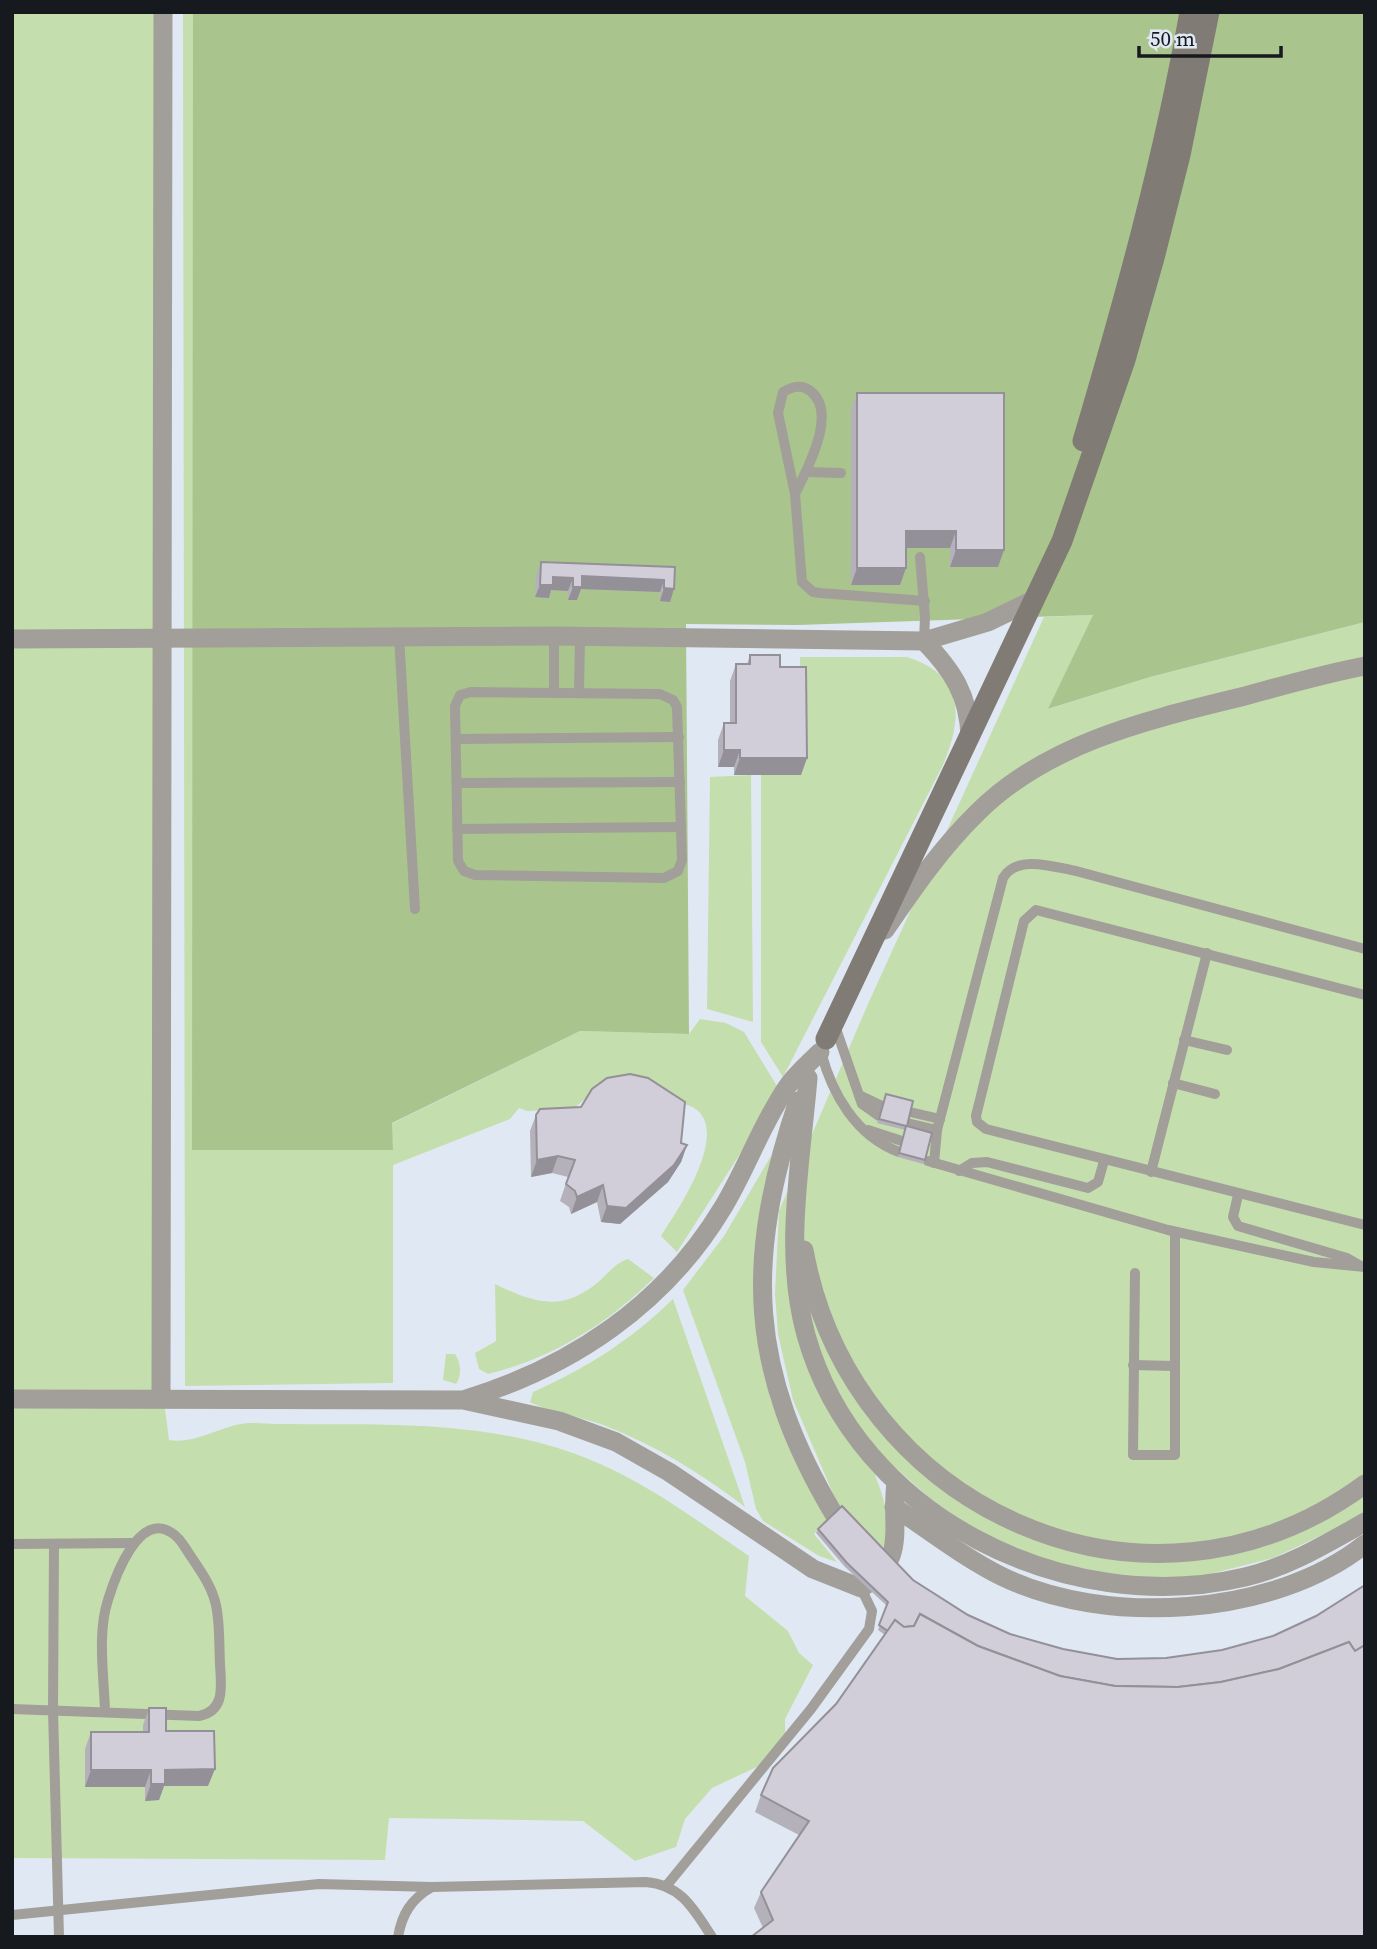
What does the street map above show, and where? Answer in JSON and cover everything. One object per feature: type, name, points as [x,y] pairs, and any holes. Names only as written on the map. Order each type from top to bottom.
[{"type":"main road","points":[[1062,541],[1064,504],[1132,276],[1158,172],[1190,12]]},
{"type":"main road","points":[[827,1038],[1062,541],[1125,360],[1154,258],[1180,155],[1209,12]]},
{"type":"street","points":[[160,1398],[163,12]]},
{"type":"street","points":[[12,639],[554,636],[924,641],[989,622],[1033,600]]},
{"type":"street","points":[[924,641],[952,671],[963,692],[969,715],[970,739]]},
{"type":"street","points":[[864,961],[937,857],[978,812],[1037,767],[1096,737],[1176,713],[1365,666]]},
{"type":"street","points":[[463,1400],[502,1388],[577,1353],[643,1304],[699,1244],[722,1210],[786,1088],[827,1038]]},
{"type":"street","points":[[827,1038],[790,1124],[770,1203],[763,1251],[762,1312],[766,1348],[786,1419],[800,1453],[835,1516]]},
{"type":"street","points":[[808,1078],[797,1211],[796,1286],[814,1359],[849,1425],[896,1483],[920,1503],[973,1537],[1030,1563],[1060,1573],[1153,1587],[1246,1577],[1314,1552],[1365,1522]]},
{"type":"street","points":[[797,1211],[817,1302],[855,1385],[909,1451],[948,1483],[1009,1518],[1093,1548],[1130,1554],[1184,1553],[1242,1543],[1294,1525],[1365,1484]]},
{"type":"street","points":[[12,1399],[463,1400],[559,1421],[616,1442],[669,1472],[813,1569],[861,1588],[872,1582],[890,1559],[897,1534],[894,1507],[896,1483]]},
{"type":"street","points":[[894,1507],[1002,1576],[1054,1596],[1113,1606],[1151,1608],[1248,1597],[1307,1580],[1344,1561],[1365,1544]]},
{"type":"street","points":[[1246,1577],[1248,1597]]},
{"type":"lane","points":[[795,494],[820,432],[818,402],[813,393],[804,387],[793,387],[783,392],[778,413],[795,494],[799,575],[806,588],[820,593],[925,601]]},
{"type":"lane","points":[[806,472],[841,472]]},
{"type":"lane","points":[[920,557],[925,601],[924,641]]},
{"type":"lane","points":[[399,636],[415,909]]},
{"type":"lane","points":[[554,636],[554,692]]},
{"type":"lane","points":[[579,692],[580,637]]},
{"type":"lane","points":[[554,692],[668,695],[677,707],[681,866],[674,874],[664,878],[469,874],[458,861],[456,700],[465,693],[554,692]]},
{"type":"lane","points":[[456,739],[679,737]]},
{"type":"lane","points":[[457,783],[680,782]]},
{"type":"lane","points":[[457,829],[681,827]]},
{"type":"lane","points":[[1363,1266],[1314,1262],[1175,1232],[929,1161],[1003,878],[1012,867],[1034,864],[1076,871],[1365,948]]},
{"type":"lane","points":[[1365,995],[1042,911],[1027,916],[976,1110],[977,1122],[986,1129],[1238,1195],[1365,1225]]},
{"type":"lane","points":[[1151,1172],[1206,953]]},
{"type":"lane","points":[[827,1038],[856,1093],[881,1111]]},
{"type":"lane","points":[[827,1038],[836,1096],[864,1129],[880,1143],[899,1152]]},
{"type":"lane","points":[[1184,1040],[1227,1050]]},
{"type":"lane","points":[[1173,1083],[1215,1094]]},
{"type":"lane","points":[[910,1112],[940,1119]]},
{"type":"lane","points":[[907,1123],[937,1130]]},
{"type":"lane","points":[[864,1129],[902,1141]]},
{"type":"lane","points":[[960,1171],[972,1163],[987,1162],[1088,1188],[1098,1182],[1104,1161]]},
{"type":"lane","points":[[1238,1195],[1233,1217],[1238,1226],[1348,1258],[1363,1266]]},
{"type":"lane","points":[[1135,1273],[1133,1455],[1175,1455],[1175,1232]]},
{"type":"lane","points":[[1133,1365],[1174,1366]]},
{"type":"lane","points":[[12,1709],[199,1716],[213,1711],[220,1698],[216,1606],[206,1580],[172,1532],[155,1529],[139,1536],[133,1543],[106,1608],[104,1712]]},
{"type":"lane","points":[[12,1544],[133,1543]]},
{"type":"lane","points":[[54,1545],[53,1710],[59,1937]]},
{"type":"lane","points":[[667,1885],[811,1709],[864,1636],[872,1620],[872,1611],[861,1588]]},
{"type":"lane","points":[[12,1915],[319,1884],[432,1887],[455,1884],[646,1882],[667,1885],[684,1897],[712,1937]]},
{"type":"lane","points":[[398,1937],[407,1907],[419,1894],[432,1887]]},
{"type":"green space","points":[[12,12],[156,12],[161,1378],[169,1440],[187,1440],[249,1423],[394,1425],[472,1430],[511,1436],[549,1445],[608,1467],[670,1502],[749,1556],[745,1596],[788,1631],[799,1653],[813,1665],[785,1719],[785,1733],[761,1765],[712,1788],[685,1819],[676,1847],[635,1861],[583,1821],[389,1818],[385,1860],[12,1858]]},
{"type":"green space","points":[[183,12],[193,12],[393,1149],[391,1124],[580,1031],[689,1034],[700,1019],[726,1023],[744,1032],[777,1086],[747,1143],[677,1252],[661,1236],[697,1173],[707,1137],[705,1122],[697,1110],[689,1105],[662,1099],[591,1094],[573,1109],[527,1111],[519,1108],[510,1119],[393,1165],[393,1383],[185,1386]]},
{"type":"green space","points":[[193,12],[1365,12],[1365,622],[1150,677],[1048,709],[1093,615],[798,625],[686,624],[689,1034],[580,1031],[392,1123],[393,1150],[192,1150]]},
{"type":"green space","points":[[1093,615],[1049,709],[1150,677],[1365,622],[1365,1515],[1273,1558],[1202,1576],[1171,1580],[1064,1568],[976,1530],[931,1499],[890,1463],[875,1475],[882,1494],[887,1523],[881,1552],[840,1510],[793,1400],[778,1334],[775,1294],[779,1211],[868,1004],[1044,617]]},
{"type":"green space","points":[[800,657],[907,657],[940,675],[949,687],[956,715],[950,748],[943,765],[783,1077],[761,1042],[761,775],[801,774]]},
{"type":"green space","points":[[751,775],[753,1022],[707,1009],[710,777]]},
{"type":"green space","points":[[771,1156],[762,1365],[771,1400],[788,1440],[830,1517],[814,1534],[837,1562],[819,1556],[763,1521],[756,1509],[745,1462],[683,1290],[724,1236]]},
{"type":"green space","points":[[628,1259],[654,1278],[617,1310],[578,1337],[535,1359],[488,1374],[479,1369],[475,1353],[496,1341],[495,1284],[534,1300],[559,1301],[584,1292],[615,1266]]},
{"type":"green space","points":[[673,1299],[745,1507],[694,1471],[641,1441],[603,1425],[530,1402],[533,1392],[608,1352]]},
{"type":"green space","points":[[446,1354],[455,1354],[459,1361],[460,1373],[456,1384],[443,1380]]},
{"type":"building","points":[[857,393],[1004,393],[1004,550],[956,550],[956,531],[906,531],[906,568],[857,568]]},
{"type":"building","points":[[541,562],[675,567],[674,589],[664,588],[664,580],[582,576],[582,587],[573,587],[573,578],[553,577],[553,585],[540,585]]},
{"type":"building","points":[[750,655],[780,655],[780,667],[806,667],[807,758],[740,758],[740,750],[724,750],[724,723],[736,723],[736,664],[750,664]]},
{"type":"building","points":[[630,1074],[648,1078],[685,1102],[681,1143],[687,1145],[674,1165],[626,1208],[607,1206],[603,1185],[577,1197],[575,1191],[566,1184],[575,1160],[558,1156],[537,1160],[536,1115],[540,1109],[581,1107],[592,1089],[607,1078]]},
{"type":"building","points":[[886,1094],[913,1101],[907,1126],[932,1133],[925,1160],[899,1153],[906,1126],[879,1119]]},
{"type":"building","points":[[842,1506],[913,1580],[968,1615],[1010,1634],[1063,1649],[1117,1659],[1166,1658],[1222,1650],[1273,1636],[1316,1616],[1365,1585],[1365,1645],[1355,1651],[1349,1642],[1279,1669],[1221,1682],[1178,1687],[1115,1686],[1060,1676],[978,1646],[920,1614],[914,1626],[904,1627],[895,1620],[888,1631],[879,1625],[888,1602],[847,1563],[818,1529]]},
{"type":"building","points":[[920,1614],[978,1646],[1060,1676],[1115,1686],[1178,1687],[1221,1682],[1279,1669],[1349,1642],[1355,1651],[1365,1645],[1365,1937],[751,1937],[773,1920],[761,1892],[809,1821],[761,1795],[773,1768],[836,1704],[895,1620],[904,1627],[914,1626]]},
{"type":"building","points":[[149,1708],[166,1708],[166,1731],[214,1731],[215,1769],[165,1770],[165,1784],[151,1784],[151,1770],[91,1770],[91,1732],[149,1732]]}]
